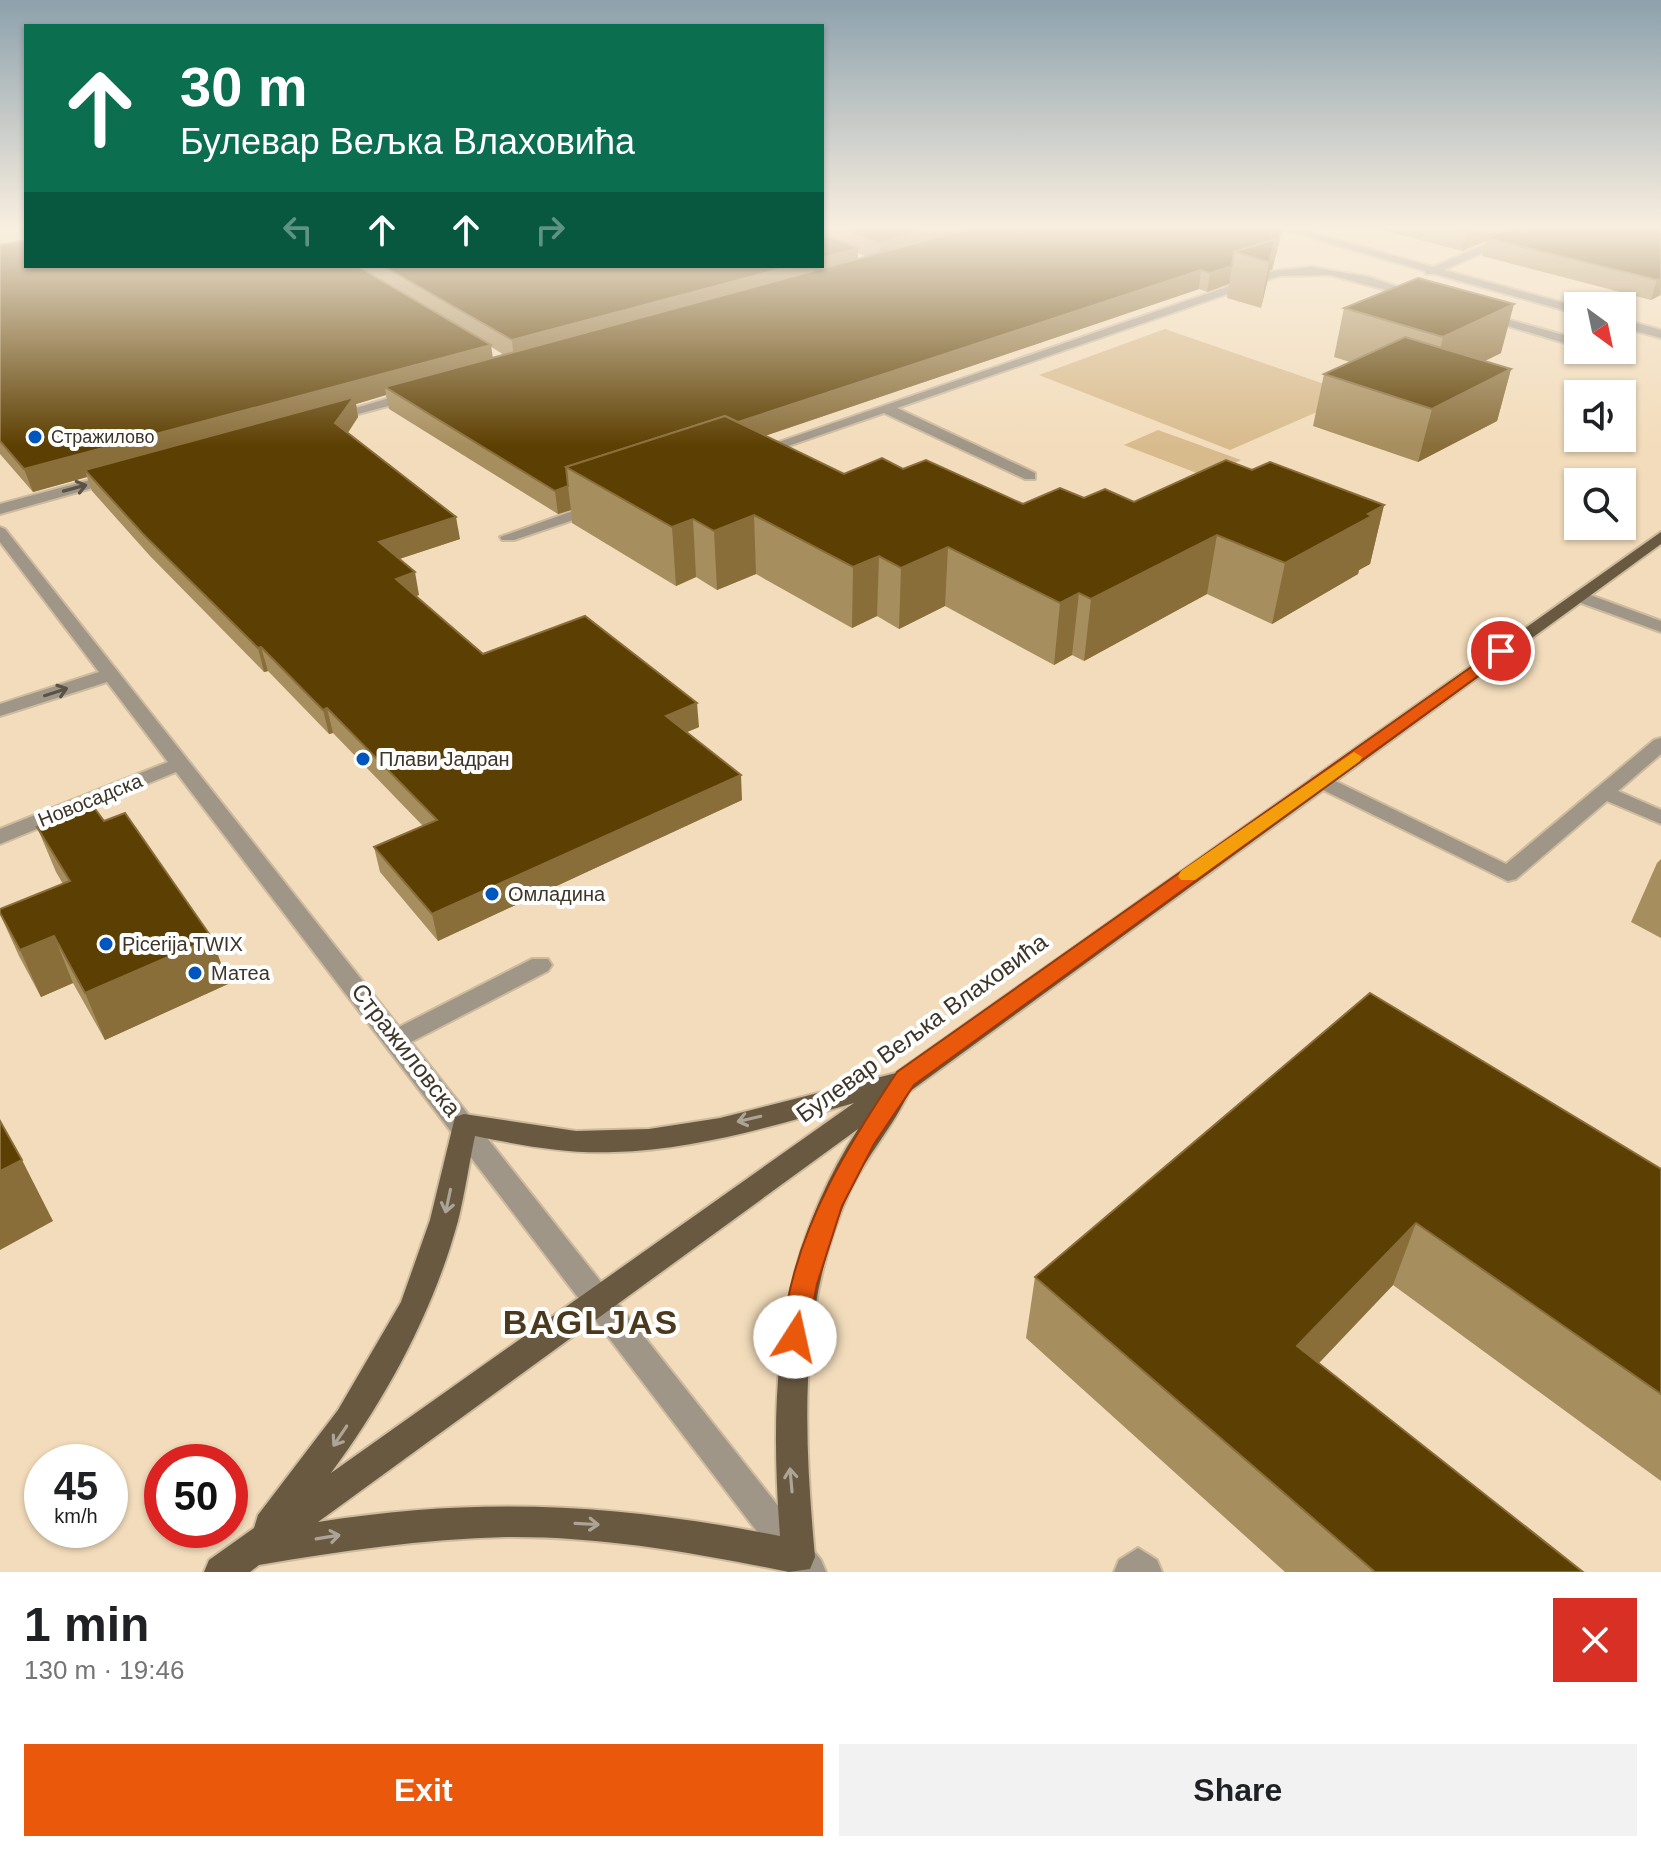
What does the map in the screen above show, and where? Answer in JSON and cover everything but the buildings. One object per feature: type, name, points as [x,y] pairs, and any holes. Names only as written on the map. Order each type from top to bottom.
[{"type":"main road","name":"Булевар Вељка Влаховића","points":[[221,1572],[1661,537]]},
{"type":"main road","points":[[251,1549],[323,1462],[363,1401],[413,1305],[444,1222],[464,1124],[538,1139],[616,1142],[701,1130],[905,1078]]},
{"type":"main road","points":[[251,1549],[363,1531],[484,1522],[594,1524],[696,1535],[803,1565],[788,1445],[791,1364],[804,1284],[830,1206],[866,1138],[905,1078]]},
{"type":"street","points":[[738,459],[1200,299]]},
{"type":"street","points":[[1430,299],[1435,301]]},
{"type":"street","points":[[1536,299],[1564,307]]},
{"type":"street","points":[[1478,314],[1564,339]]},
{"type":"street","points":[[1636,327],[1661,334]]},
{"type":"street","points":[[313,422],[420,393]]},
{"type":"street","points":[[885,408],[1030,476]]},
{"type":"street","points":[[0,509],[130,473]]},
{"type":"street","points":[[508,537],[605,504]]},
{"type":"street","name":"Стражиловска","points":[[2,536],[464,1124],[597,1301],[803,1565]]},
{"type":"street","points":[[1579,596],[1661,627]]},
{"type":"street","points":[[0,710],[112,674]]},
{"type":"street","points":[[1320,781],[1508,874],[1660,747]]},
{"type":"street","name":"Новосадска","points":[[0,837],[179,764]]},
{"type":"street","points":[[1605,792],[1661,818]]},
{"type":"street","points":[[396,1039],[540,965]]},
{"type":"street","points":[[1131,1572],[1138,1565],[1145,1572]]},
{"type":"shaded area","points":[[1165,329],[1356,395],[1230,450],[1039,375]]},
{"type":"shaded area","points":[[1158,430],[1241,460],[1207,477],[1124,445]]},
{"type":"slow traffic","points":[[1188,876],[1354,757]]},
{"type":"place","name":"Стражилово","points":[[35,437]]},
{"type":"place","name":"Плави Јадран","points":[[363,759]]},
{"type":"place","name":"Омладина","points":[[492,894]]},
{"type":"place","name":"Picerija TWIX","points":[[106,944]]},
{"type":"place","name":"Матеа","points":[[195,973]]},
{"type":"district","name":"BAGLJAS","points":[[591,1322]]},
{"type":"route","points":[[795,1337],[804,1284],[830,1206],[866,1138],[905,1078],[1501,651]]}]
